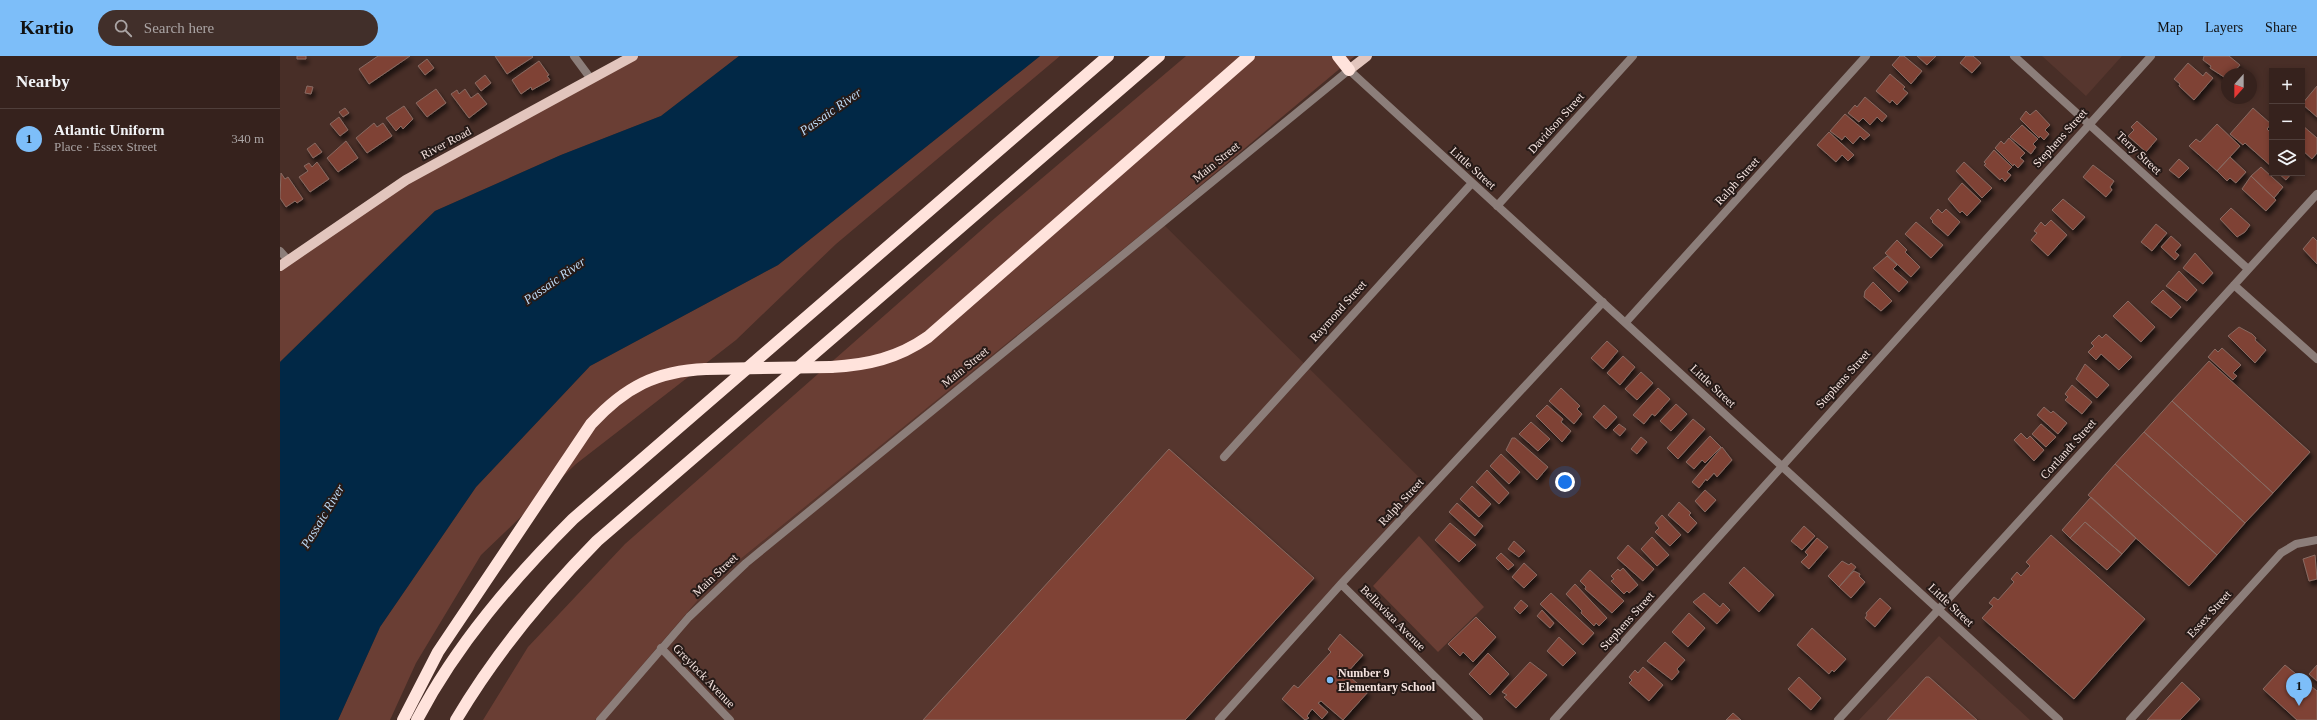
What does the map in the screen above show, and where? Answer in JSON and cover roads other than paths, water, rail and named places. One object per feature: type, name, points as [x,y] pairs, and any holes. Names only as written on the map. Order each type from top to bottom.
[{"type":"highway","points":[[417,720],[441,680],[488,612],[515,579],[573,519],[1108,56]]},
{"type":"highway","points":[[456,720],[491,664],[514,633],[563,576],[597,541],[1158,56]]},
{"type":"highway","points":[[403,720],[438,652],[591,424],[605,409],[636,386],[669,373],[706,368],[853,366],[887,359],[911,349],[928,337],[1249,56]]},
{"type":"highway","points":[[1338,56],[1349,70]]},
{"type":"main road","name":"River Road","points":[[280,266],[406,180],[633,56]]},
{"type":"main road","name":"Main Street","points":[[1349,70],[1366,56]]},
{"type":"street","points":[[574,56],[590,79]]},
{"type":"street","name":"Davidson Street","points":[[1497,206],[1632,56]]},
{"type":"street","name":"Ralph Street","points":[[1626,322],[1866,56]]},
{"type":"street","name":"Terry Street","points":[[2014,56],[2248,269]]},
{"type":"street","name":"Stephens Street","points":[[1554,720],[2151,56]]},
{"type":"street","name":"Little Street","points":[[1349,70],[2059,720]]},
{"type":"street","name":"Main Street","points":[[600,720],[661,648],[717,590],[775,538],[1349,70]]},
{"type":"street","name":"Raymond Street","points":[[1224,457],[1472,183]]},
{"type":"street","name":"Cortlandt Street","points":[[1838,720],[2317,194]]},
{"type":"street","points":[[280,251],[288,260]]},
{"type":"street","points":[[2234,284],[2317,359]]},
{"type":"street","name":"Ralph Street","points":[[1219,720],[1341,584],[1603,302]]},
{"type":"street","name":"Essex Street","points":[[2130,720],[2281,553],[2296,544],[2317,540]]},
{"type":"street","name":"Bellavista Avenue","points":[[1341,584],[1479,720]]},
{"type":"street","name":"Greylock Avenue","points":[[661,648],[730,720]]},
{"type":"water","name":"Passaic River","points":[[739,56],[1040,56],[778,265],[590,366],[476,487],[380,627],[338,720],[280,720],[280,362],[435,211],[561,155],[661,116]]},
{"type":"place","name":"Number 9 Elementary School","points":[[1330,680]]},
{"type":"place","name":"Atlantic Uniform","points":[[2299,706]]}]
